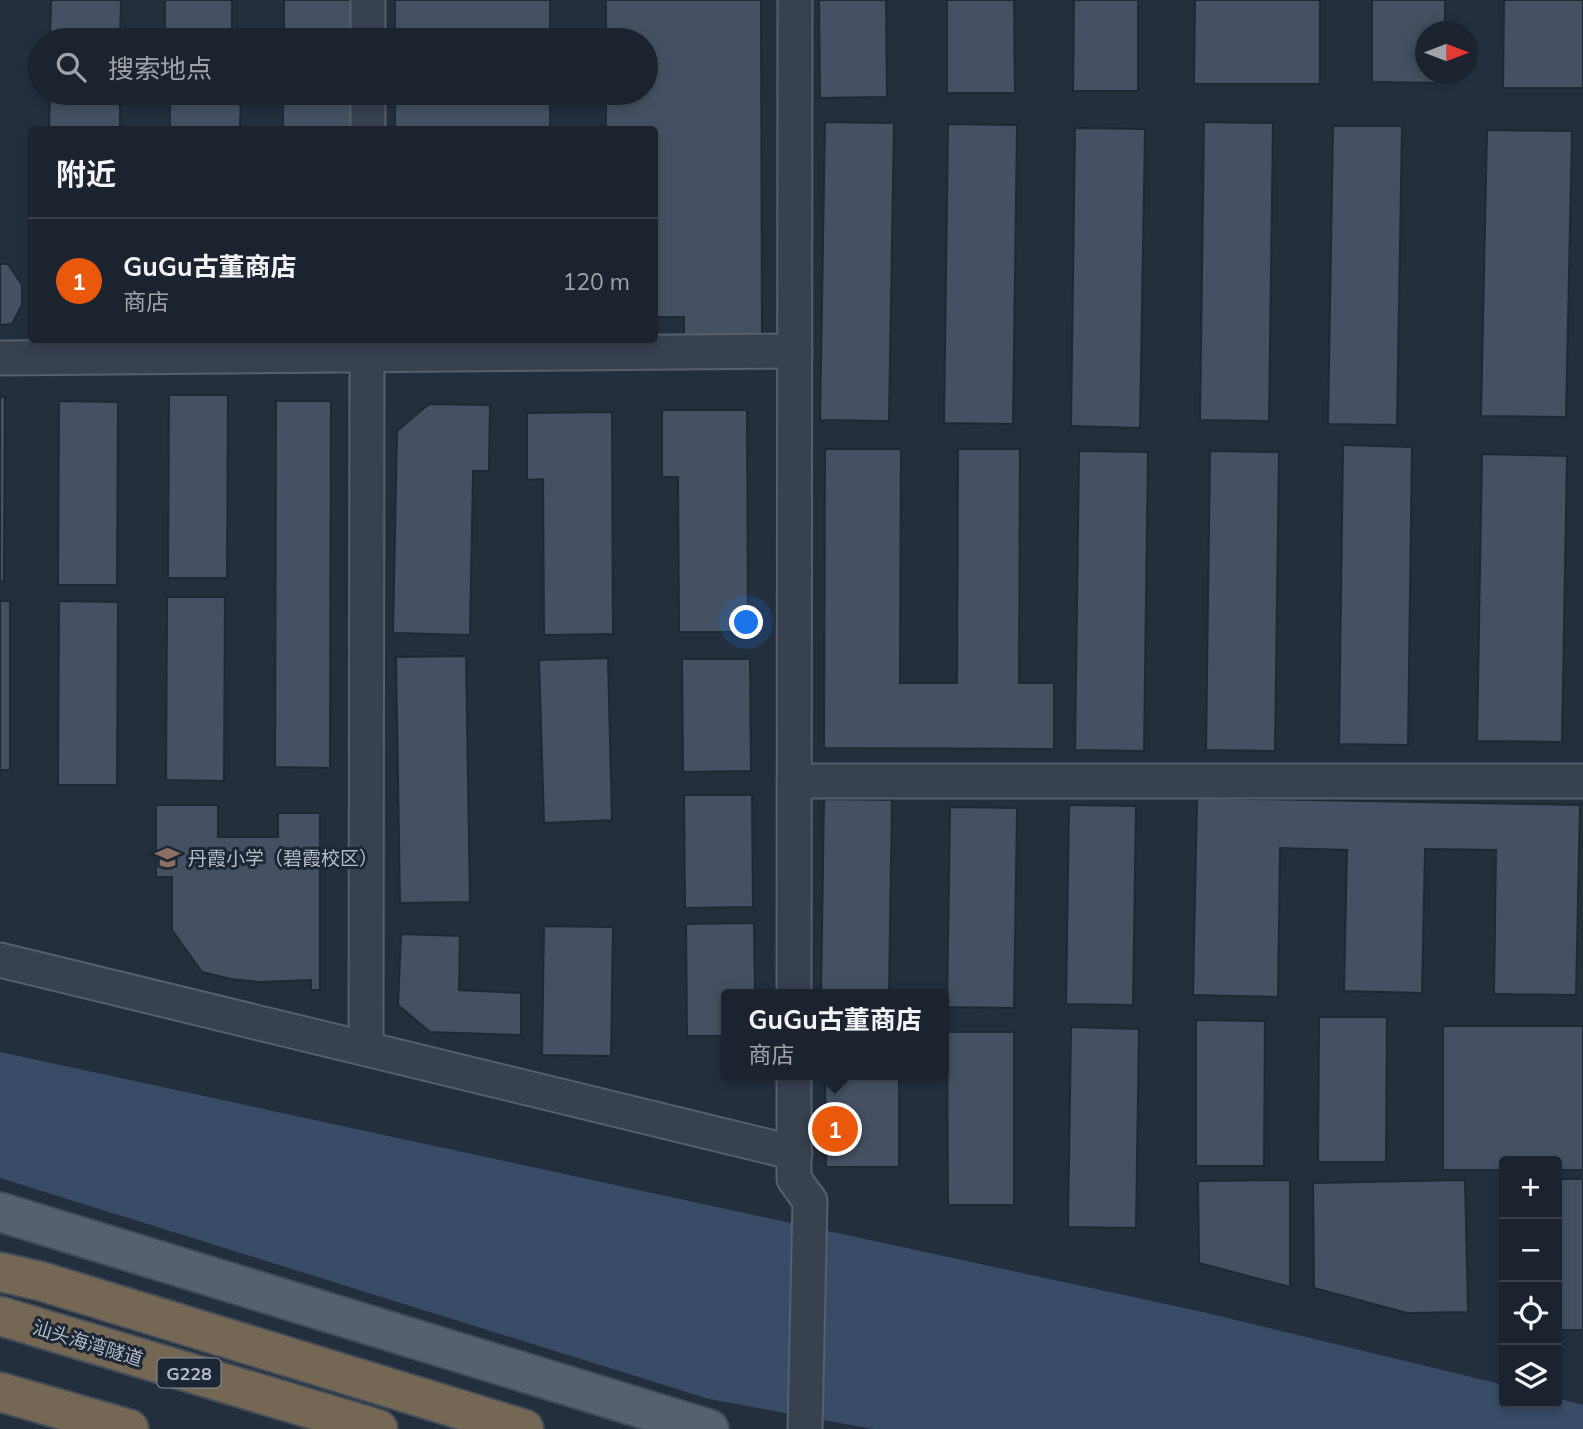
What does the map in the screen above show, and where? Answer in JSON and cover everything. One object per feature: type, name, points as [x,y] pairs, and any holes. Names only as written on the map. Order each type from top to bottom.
[{"type":"highway","points":[[0,1272],[40,1281],[524,1429]]},
{"type":"highway","name":"汕头海湾隧道","points":[[0,1316],[378,1429]]},
{"type":"highway","points":[[0,1392],[129,1429]]},
{"type":"main road","points":[[0,1212],[709,1429]]},
{"type":"street","points":[[368,0],[368,28]]},
{"type":"street","points":[[794,989],[795,0]]},
{"type":"street","points":[[368,105],[368,126]]},
{"type":"street","points":[[0,358],[367,347],[794,351]]},
{"type":"street","points":[[366,1049],[367,347]]},
{"type":"street","points":[[794,782],[1583,780]]},
{"type":"street","points":[[0,960],[794,1153]]},
{"type":"street","points":[[794,1080],[794,1179],[810,1201],[805,1429]]},
{"type":"water","points":[[0,1052],[1207,1313],[1499,1384],[1499,1408],[1562,1408],[1562,1399],[1583,1405],[1583,1429],[873,1429],[709,1399],[0,1178]]},
{"type":"building","points":[[51,0],[121,0],[120,28],[50,28]]},
{"type":"building","points":[[165,0],[232,0],[232,28],[165,28]]},
{"type":"building","points":[[284,0],[353,0],[353,28],[284,28]]},
{"type":"building","points":[[395,0],[550,0],[550,28],[395,28]]},
{"type":"building","points":[[606,0],[761,0],[762,338],[684,339],[684,317],[658,317],[658,126],[606,126],[606,105],[658,105],[658,28],[606,28]]},
{"type":"building","points":[[819,0],[886,0],[887,97],[820,98]]},
{"type":"building","points":[[947,0],[1014,0],[1015,93],[947,93]]},
{"type":"building","points":[[1074,0],[1138,0],[1138,91],[1073,91]]},
{"type":"building","points":[[1195,0],[1320,0],[1320,84],[1194,84]]},
{"type":"building","points":[[1372,0],[1445,0],[1445,21],[1415,21],[1415,83],[1372,82]]},
{"type":"building","points":[[1504,0],[1583,0],[1583,88],[1503,88]]},
{"type":"building","points":[[50,105],[120,105],[120,126],[49,126]]},
{"type":"building","points":[[170,105],[241,105],[240,126],[170,126]]},
{"type":"building","points":[[283,105],[353,105],[353,126],[283,126]]},
{"type":"building","points":[[395,105],[550,105],[550,126],[395,126]]},
{"type":"building","points":[[825,122],[894,123],[889,421],[820,420]]},
{"type":"building","points":[[1204,122],[1273,123],[1269,421],[1200,420]]},
{"type":"building","points":[[948,124],[1017,125],[1013,424],[944,423]]},
{"type":"building","points":[[1333,126],[1402,126],[1397,425],[1328,424]]},
{"type":"building","points":[[1075,128],[1145,129],[1140,428],[1071,426]]},
{"type":"building","points":[[1487,130],[1572,131],[1566,417],[1481,416]]},
{"type":"building","points":[[0,264],[8,264],[22,285],[22,305],[12,324],[0,325]]},
{"type":"building","points":[[169,395],[228,395],[227,578],[168,578]]},
{"type":"building","points":[[0,397],[5,397],[4,581],[0,581]]},
{"type":"building","points":[[59,401],[118,402],[117,585],[58,585]]},
{"type":"building","points":[[276,401],[331,401],[330,768],[275,767]]},
{"type":"building","points":[[429,404],[490,405],[489,471],[473,471],[470,635],[393,633],[397,431]]},
{"type":"building","points":[[662,410],[747,410],[748,632],[679,632],[678,477],[662,477]]},
{"type":"building","points":[[612,412],[613,634],[544,635],[543,479],[527,480],[527,413]]},
{"type":"building","points":[[1343,445],[1412,447],[1408,745],[1339,744]]},
{"type":"building","points":[[825,449],[901,449],[900,683],[957,683],[958,449],[1020,449],[1019,683],[1054,683],[1054,749],[824,748]]},
{"type":"building","points":[[1079,451],[1148,452],[1144,751],[1075,750]]},
{"type":"building","points":[[1210,451],[1279,452],[1275,751],[1206,750]]},
{"type":"building","points":[[1482,454],[1567,456],[1562,742],[1477,741]]},
{"type":"building","points":[[167,597],[225,597],[224,781],[166,780]]},
{"type":"building","points":[[0,601],[10,601],[10,770],[0,770]]},
{"type":"building","points":[[59,601],[118,602],[117,785],[58,785]]},
{"type":"building","points":[[466,656],[470,902],[400,903],[396,657]]},
{"type":"building","points":[[608,658],[612,820],[544,823],[539,660]]},
{"type":"building","points":[[682,659],[750,659],[751,771],[683,772]]},
{"type":"building","points":[[684,795],[752,795],[753,907],[685,908]]},
{"type":"building","points":[[1197,798],[1580,805],[1576,995],[1494,994],[1496,850],[1425,849],[1422,993],[1344,991],[1347,850],[1280,848],[1278,997],[1193,995]]},
{"type":"building","points":[[824,799],[892,800],[889,989],[821,989]]},
{"type":"building","name":"丹霞小学（碧霞校区）","points":[[156,805],[218,805],[218,837],[278,837],[278,813],[320,813],[320,990],[311,990],[311,980],[259,982],[202,972],[172,930],[172,877],[156,877]]},
{"type":"building","points":[[1069,805],[1136,806],[1133,1005],[1066,1004]]},
{"type":"building","points":[[950,807],[1017,808],[1014,1008],[949,1007]]},
{"type":"building","points":[[754,923],[755,989],[721,989],[721,1036],[687,1036],[686,924]]},
{"type":"building","points":[[544,926],[613,927],[611,1056],[542,1055]]},
{"type":"building","points":[[401,934],[460,936],[459,990],[521,993],[521,1035],[430,1032],[398,1005]]},
{"type":"building","points":[[1319,1017],[1387,1017],[1386,1162],[1318,1162]]},
{"type":"building","points":[[1196,1020],[1265,1021],[1264,1166],[1196,1166]]},
{"type":"building","points":[[1443,1026],[1583,1026],[1583,1170],[1562,1170],[1562,1156],[1499,1156],[1499,1170],[1443,1170]]},
{"type":"building","points":[[1071,1027],[1139,1029],[1136,1228],[1068,1227]]},
{"type":"building","points":[[949,1032],[1014,1032],[1014,1205],[948,1205]]},
{"type":"building","points":[[825,1080],[899,1080],[899,1167],[826,1167]]},
{"type":"building","points":[[1562,1179],[1583,1179],[1583,1330],[1562,1330]]},
{"type":"building","points":[[1290,1180],[1290,1287],[1199,1263],[1198,1181]]},
{"type":"building","points":[[1465,1180],[1468,1312],[1407,1313],[1314,1288],[1313,1183]]},
{"type":"place","name":"丹霞小学（碧霞校区）","points":[[168,858]]},
{"type":"place","name":"GuGu古董商店","points":[[835,1129]]}]
